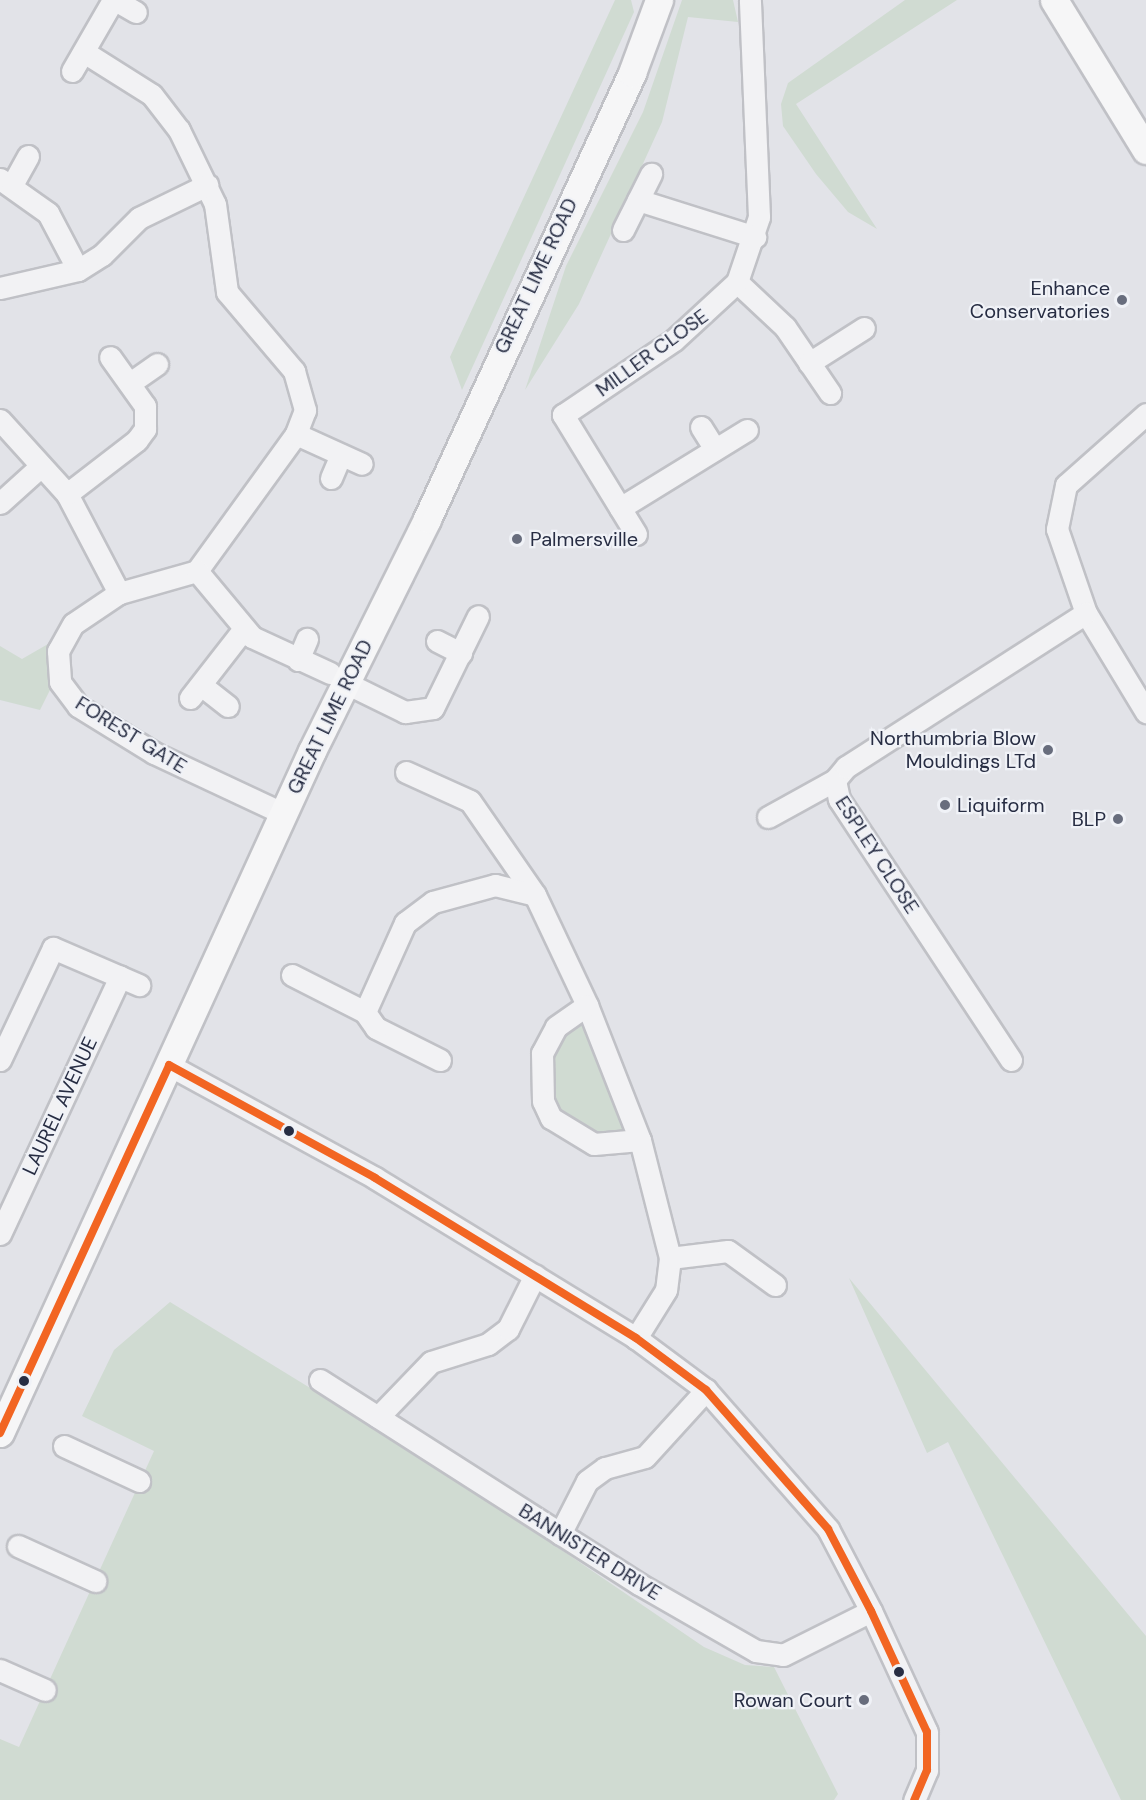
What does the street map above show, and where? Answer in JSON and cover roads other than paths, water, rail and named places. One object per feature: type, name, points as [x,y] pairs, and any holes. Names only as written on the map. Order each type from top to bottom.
[{"type":"main road","name":"GREAT LIME ROAD","points":[[0,1433],[284,814],[338,678],[427,519],[488,380],[632,73],[659,0]]},
{"type":"main road","points":[[1054,0],[1146,150]]},
{"type":"street","points":[[72,71],[114,0],[136,12]]},
{"type":"street","name":"MILLER CLOSE","points":[[636,534],[563,415],[682,334],[737,282],[755,237],[760,177],[750,0]]},
{"type":"street","points":[[84,52],[162,104],[207,184],[219,219],[231,299],[300,380],[305,410],[296,434],[197,571],[243,630],[298,660],[405,712],[421,713],[433,708],[446,690],[478,616]]},
{"type":"street","points":[[28,156],[6,182],[48,213],[78,270]]},
{"type":"street","points":[[623,230],[651,174]]},
{"type":"street","points":[[0,288],[78,270],[144,214],[207,184]]},
{"type":"street","points":[[638,200],[755,237]]},
{"type":"street","points":[[737,282],[785,327],[830,393]]},
{"type":"street","points":[[809,363],[864,328]]},
{"type":"street","points":[[67,494],[142,435],[145,406],[110,357]]},
{"type":"street","points":[[130,383],[157,364]]},
{"type":"street","points":[[1146,414],[1079,471],[1061,498],[1060,548],[1086,614],[1146,712]]},
{"type":"street","points":[[0,420],[67,494],[118,593]]},
{"type":"street","points":[[701,427],[715,449]]},
{"type":"street","points":[[620,508],[747,429]]},
{"type":"street","points":[[296,434],[362,464]]},
{"type":"street","points":[[332,478],[341,455]]},
{"type":"street","points":[[0,503],[41,466]]},
{"type":"street","name":"FOREST GATE","points":[[197,571],[118,593],[66,633],[57,660],[64,691],[87,712],[154,753],[284,814]]},
{"type":"street","name":"ESPLEY CLOSE","points":[[1011,1060],[839,799],[835,780],[846,767],[1086,614]]},
{"type":"street","points":[[228,706],[195,692],[243,630]]},
{"type":"street","points":[[298,660],[306,639]]},
{"type":"street","points":[[437,641],[461,653]]},
{"type":"street","points":[[406,772],[470,801],[535,896],[587,1005],[640,1140],[670,1258],[666,1290],[636,1338]]},
{"type":"street","points":[[768,817],[835,780]]},
{"type":"street","points":[[365,1012],[405,923],[433,902],[495,885],[535,896]]},
{"type":"street","points":[[0,1060],[52,948],[139,986]]},
{"type":"street","points":[[292,975],[365,1012],[376,1028],[440,1060]]},
{"type":"street","name":"LAUREL AVENUE","points":[[0,1234],[120,977]]},
{"type":"street","points":[[587,1005],[556,1027],[542,1053],[543,1101],[551,1118],[594,1144],[640,1140]]},
{"type":"street","points":[[169,1065],[340,1157],[535,1275],[636,1338],[706,1390],[828,1529],[871,1611],[927,1732],[927,1770],[914,1800]]},
{"type":"street","points":[[670,1258],[728,1251],[775,1285]]},
{"type":"street","points":[[378,1417],[431,1362],[488,1344],[508,1329],[535,1275]]},
{"type":"street","name":"BANNISTER DRIVE","points":[[320,1380],[560,1534],[769,1656],[783,1655],[871,1611]]},
{"type":"street","points":[[560,1534],[587,1481],[605,1468],[645,1457],[706,1390]]},
{"type":"street","points":[[64,1446],[139,1481]]},
{"type":"street","points":[[18,1546],[95,1581]]},
{"type":"street","points":[[0,1670],[45,1690]]},
{"type":"place","name":"Enhance Conservatories","points":[[1122,300]]},
{"type":"place","name":"Palmersville","points":[[517,539]]},
{"type":"place","name":"Northumbria Blow Mouldings LTd","points":[[1048,750]]},
{"type":"place","name":"Liquiform","points":[[945,805]]},
{"type":"place","name":"BLP","points":[[1118,819]]},
{"type":"place","name":"Rowan Court","points":[[864,1700]]}]
